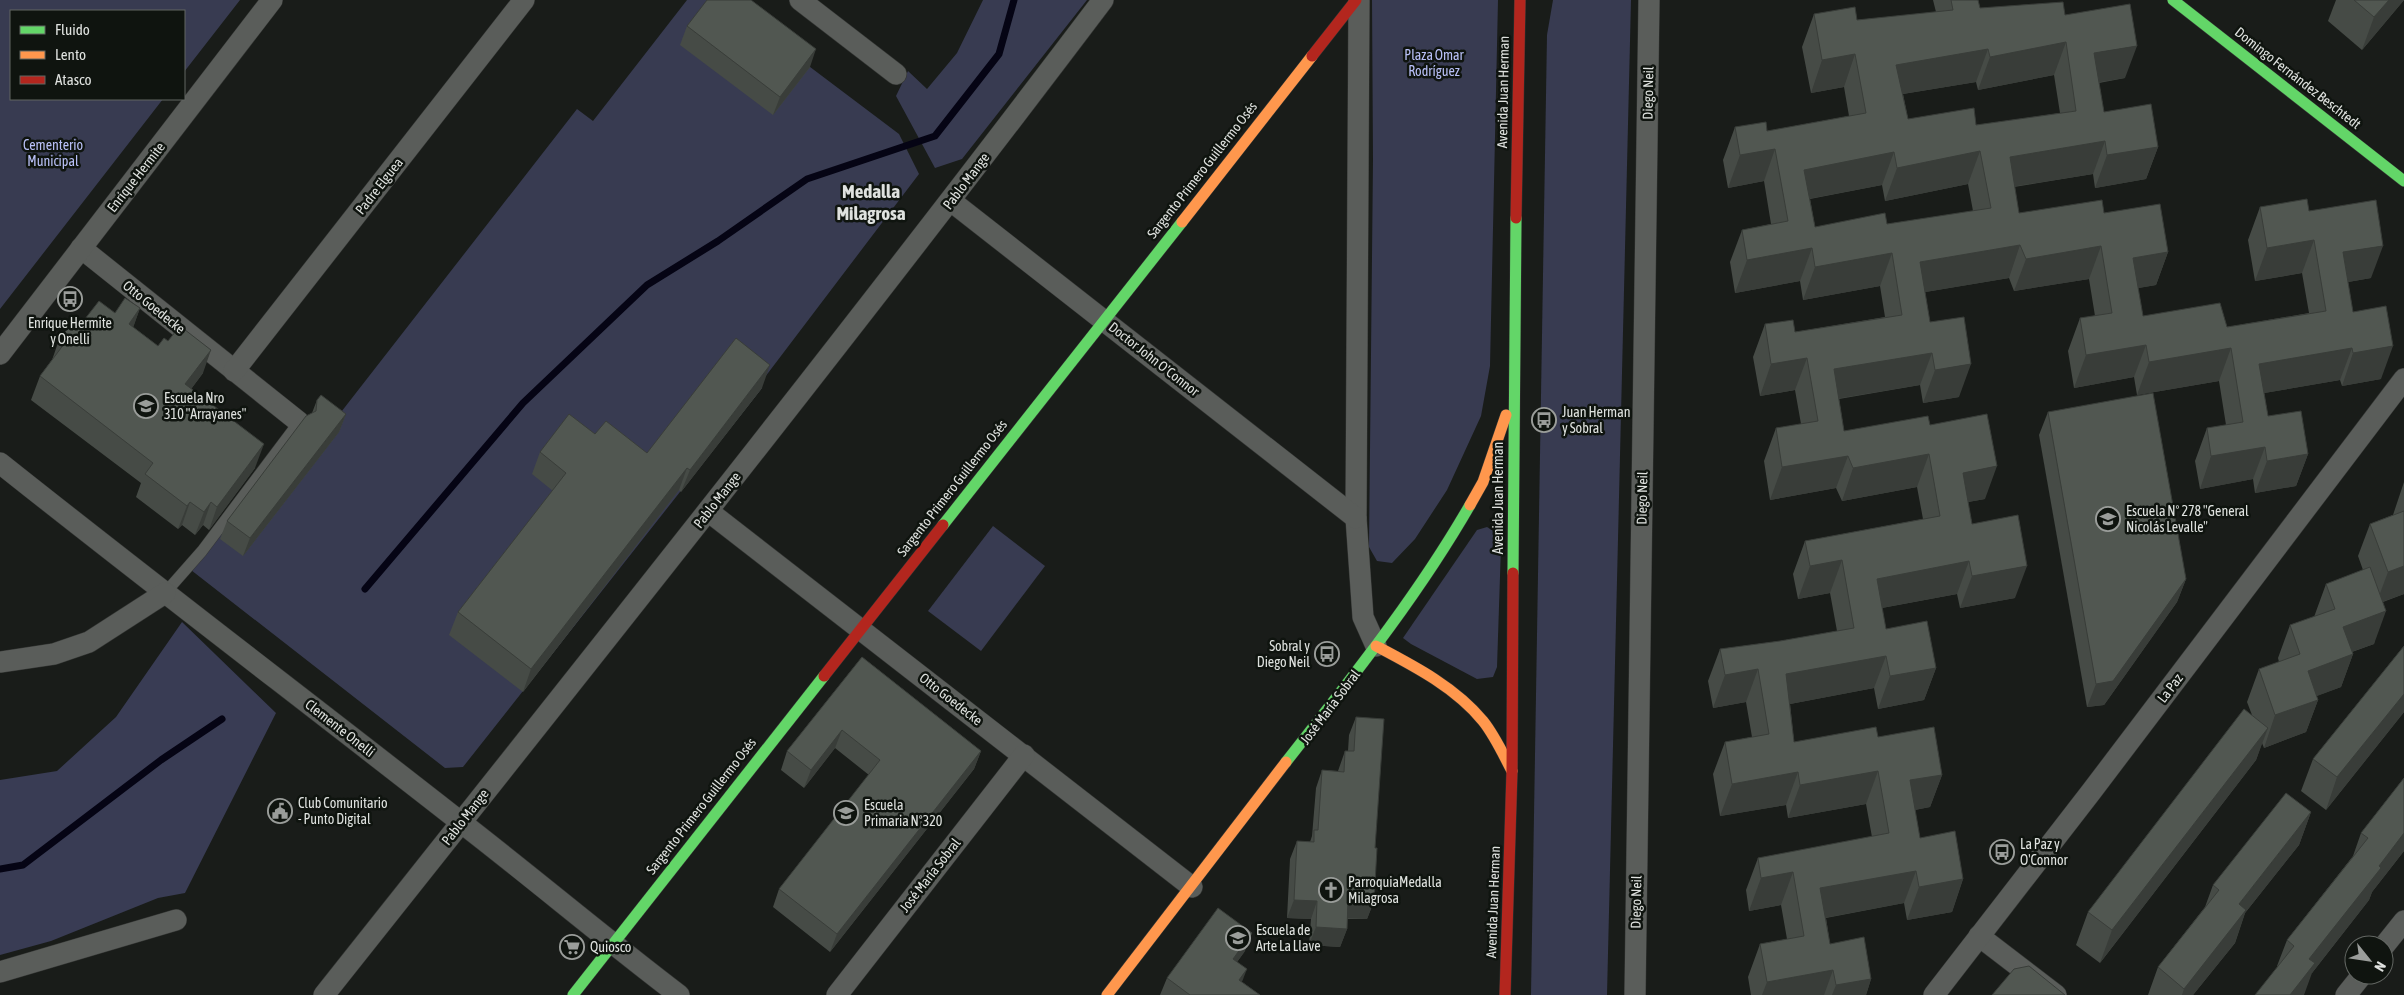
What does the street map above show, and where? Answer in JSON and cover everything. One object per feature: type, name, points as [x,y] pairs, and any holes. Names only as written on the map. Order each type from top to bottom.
[{"type":"main road","name":"Sargento Primero Guillermo Osés","points":[[573,995],[860,628],[1357,0]]},
{"type":"main road","name":"Avenida Juan Herman","points":[[1505,995],[1512,771],[1513,394],[1520,0]]},
{"type":"main road","name":"Domingo Fernández Beschtedt","points":[[2173,0],[2404,180]]},
{"type":"main road","name":"José María Sobral","points":[[1106,995],[1192,887],[1376,646],[1441,556],[1482,482],[1513,394]]},
{"type":"main road","points":[[1376,646],[1415,666],[1450,689],[1482,721],[1512,771]]},
{"type":"street","name":"Enrique Hermite","points":[[0,354],[272,0]]},
{"type":"street","name":"Padre Elguea","points":[[234,371],[524,0]]},
{"type":"street","points":[[800,0],[896,74]]},
{"type":"street","name":"Pablo Mange","points":[[324,995],[951,201],[1103,0]]},
{"type":"street","points":[[1357,0],[1356,518],[1363,617],[1376,646]]},
{"type":"street","name":"Diego Neil","points":[[1635,995],[1649,0]]},
{"type":"street","name":"Doctor John O'Connor","points":[[951,201],[1356,518]]},
{"type":"street","name":"Otto Goedecke","points":[[81,248],[299,422]]},
{"type":"street","name":"La Paz","points":[[1934,995],[2404,379]]},
{"type":"street","name":"Clemente Onelli","points":[[0,463],[461,822],[612,944],[679,995]]},
{"type":"street","name":"Otto Goedecke","points":[[708,511],[1192,887]]},
{"type":"street","points":[[0,662],[54,654],[90,642],[165,593]]},
{"type":"street","name":"José María Sobral","points":[[836,995],[1024,755]]},
{"type":"street","points":[[0,972],[176,920]]},
{"type":"street","points":[[2392,935],[2404,920]]},
{"type":"street","points":[[1979,936],[2056,995]]},
{"type":"street","points":[[2346,995],[2354,985]]},
{"type":"lane","points":[[165,593],[202,551],[299,422]]},
{"type":"green space","name":"Cementerio Municipal","points":[[0,0],[240,0],[185,71],[185,10],[10,10],[10,100],[162,100],[0,309]]},
{"type":"green space","points":[[687,0],[721,0],[899,134],[919,174],[759,385],[762,388],[463,767],[445,768],[191,570],[218,537],[331,425],[577,109],[593,121]]},
{"type":"green space","points":[[983,0],[1087,0],[962,159],[935,168],[896,96],[908,71],[927,89],[957,53]]},
{"type":"green space","name":"Plaza Omar Rodríguez","points":[[1372,0],[1498,0],[1490,366],[1481,416],[1447,490],[1415,539],[1392,563],[1377,561],[1369,547],[1373,160]]},
{"type":"green space","points":[[1553,0],[1631,0],[1607,995],[1531,995],[1547,35]]},
{"type":"green space","points":[[993,526],[1045,566],[981,651],[928,611]]},
{"type":"green space","points":[[1487,527],[1498,534],[1501,546],[1497,667],[1493,677],[1477,679],[1403,638],[1477,530]]},
{"type":"shaded area","points":[[182,622],[276,713],[185,893],[158,898],[51,941],[0,955],[0,780],[57,771],[116,717]]},
{"type":"building","points":[[707,0],[751,0],[816,49],[780,97],[687,26]]},
{"type":"building","points":[[1951,0],[1978,0],[1980,8],[2063,2],[2065,15],[2130,4],[2137,46],[2094,53],[2104,112],[2151,104],[2158,147],[2107,155],[2105,141],[2010,157],[2019,213],[2102,200],[2104,213],[2160,204],[2168,252],[2133,258],[2143,316],[2220,303],[2227,327],[2326,311],[2314,240],[2267,248],[2260,207],[2307,199],[2309,211],[2376,200],[2383,246],[2343,252],[2353,312],[2386,306],[2393,346],[2353,353],[2352,348],[2259,364],[2268,416],[2301,411],[2308,454],[2267,461],[2265,447],[2211,456],[2207,428],[2243,422],[2231,348],[2149,362],[2146,345],[2086,355],[2080,318],[2112,313],[2101,246],[2026,259],[2020,245],[1920,262],[1930,322],[1964,317],[1971,364],[1935,370],[1932,353],[1834,369],[1844,431],[1928,416],[1930,425],[1987,414],[1997,466],[1963,473],[1972,524],[2018,515],[2027,566],[1972,576],[1969,561],[1877,579],[1886,629],[1927,621],[1936,668],[1890,676],[1886,656],[1786,674],[1794,742],[1876,727],[1878,737],[1934,727],[1942,775],[1910,780],[1920,838],[1955,831],[1963,879],[1919,887],[1916,871],[1820,888],[1830,944],[1864,937],[1871,979],[1836,985],[1833,970],[1767,982],[1760,944],[1804,936],[1793,872],[1761,878],[1758,858],[1889,833],[1878,771],[1800,785],[1798,772],[1732,784],[1725,742],[1769,734],[1758,669],[1725,675],[1720,649],[1854,628],[1842,560],[1810,566],[1805,541],[1940,516],[1929,454],[1853,468],[1848,456],[1782,467],[1776,428],[1818,421],[1807,358],[1771,364],[1765,324],[1793,320],[1795,332],[1902,315],[1892,253],[1815,267],[1812,248],[1747,260],[1742,230],[1788,221],[1775,149],[1740,155],[1735,127],[1766,122],[1767,131],[1866,113],[1855,54],[1822,60],[1814,14],[1855,7],[1857,20],[1953,10]],"holes":[[[2066,42],[2076,111],[1976,125],[1974,108],[1908,119],[1896,65],[1988,49],[1990,57]],[[1980,151],[1991,208],[1887,224],[1885,213],[1815,227],[1804,170],[1894,152],[1897,168]]]},
{"type":"building","points":[[2354,0],[2389,0],[2374,17]]},
{"type":"building","points":[[125,298],[140,308],[129,324],[158,346],[164,338],[168,341],[180,326],[211,350],[185,384],[264,444],[217,507],[211,502],[204,512],[190,502],[187,506],[145,474],[153,463],[40,376],[64,344],[59,340],[75,319],[81,324],[99,301],[115,313]]},
{"type":"building","points":[[736,338],[770,365],[690,470],[687,468],[531,669],[458,612],[566,473],[540,452],[569,414],[595,434],[606,421],[647,453]]},
{"type":"building","name":"Escuela N° 278 \"General Nicolás Levalle\"","points":[[2153,393],[2186,579],[2113,681],[2096,684],[2048,412]]},
{"type":"building","points":[[321,395],[346,414],[250,538],[227,521],[306,416],[316,411],[317,400]]},
{"type":"building","points":[[2404,511],[2404,566],[2388,572],[2370,524]]},
{"type":"building","points":[[2370,567],[2386,611],[2343,627],[2353,654],[2308,671],[2318,700],[2275,715],[2259,669],[2300,654],[2290,625],[2335,609],[2326,584]]},
{"type":"building","points":[[2404,646],[2404,694],[2337,777],[2313,759]]},
{"type":"building","name":"Escuela Primaria N°320","points":[[862,657],[981,751],[837,934],[779,889],[880,760],[842,730],[811,770],[787,751]]},
{"type":"building","points":[[2244,709],[2268,728],[2112,930],[2088,912]]},
{"type":"building","points":[[1356,717],[1384,719],[1375,848],[1377,848],[1374,901],[1348,900],[1347,929],[1316,927],[1317,901],[1294,900],[1297,841],[1314,842],[1314,830],[1318,830],[1322,770],[1344,772],[1345,751],[1354,751]]},
{"type":"building","points":[[2404,778],[2404,833],[2379,866],[2381,868],[2309,959],[2315,963],[2290,995],[2255,995],[2294,946],[2287,940],[2368,838],[2361,833]]},
{"type":"building","points":[[2286,793],[2311,812],[2239,904],[2246,910],[2184,989],[2158,967],[2219,890],[2213,885]]},
{"type":"building","points":[[1218,908],[1252,933],[1233,959],[1247,969],[1239,980],[1260,995],[1190,995],[1167,978]]},
{"type":"building","points":[[2029,966],[2065,995],[1992,995],[2014,969]]},
{"type":"waterway","points":[[365,589],[523,403],[647,285],[718,241],[807,179],[935,136],[999,54],[1014,0]]},
{"type":"waterway","points":[[0,869],[23,865],[161,760],[222,719]]},
{"type":"traffic: fast","points":[[2173,0],[2404,181]]},
{"type":"traffic: fast","points":[[1513,573],[1516,218]]},
{"type":"traffic: fast","points":[[943,525],[1182,222]]},
{"type":"traffic: fast","points":[[1286,762],[1406,605],[1470,505]]},
{"type":"traffic: fast","points":[[573,995],[824,676]]},
{"type":"traffic: slow","points":[[1182,222],[1312,56]]},
{"type":"traffic: slow","points":[[1470,505],[1483,482],[1506,415]]},
{"type":"traffic: slow","points":[[1376,646],[1433,678],[1472,709],[1483,721],[1499,745],[1512,771]]},
{"type":"traffic: slow","points":[[1107,995],[1286,762]]},
{"type":"traffic: jam","points":[[1312,56],[1356,0]]},
{"type":"traffic: jam","points":[[1516,218],[1520,0]]},
{"type":"traffic: jam","points":[[824,676],[943,525]]},
{"type":"traffic: jam","points":[[1505,995],[1512,771],[1513,573]]},
{"type":"place","name":"Enrique Hermite y Onelli","points":[[70,299]]},
{"type":"place","name":"Escuela Nro 310 \"Arrayanes\"","points":[[146,406]]},
{"type":"place","name":"Juan Herman y Sobral","points":[[1544,420]]},
{"type":"place","name":"Escuela N° 278 \"General Nicolás Levalle\"","points":[[2108,519]]},
{"type":"place","name":"Sobral y Diego Neil","points":[[1327,654]]},
{"type":"place","name":"Club Comunitario - Punto Digital","points":[[280,811]]},
{"type":"place","name":"Escuela Primaria N°320","points":[[846,813]]},
{"type":"place","name":"La Paz y O'Connor","points":[[2002,852]]},
{"type":"place","name":"ParroquiaMedalla Milagrosa","points":[[1331,890]]},
{"type":"place","name":"Escuela de Arte La Llave","points":[[1238,938]]},
{"type":"place","name":"Quiosco","points":[[572,947]]},
{"type":"district","name":"Medalla Milagrosa","points":[[871,202]]}]
